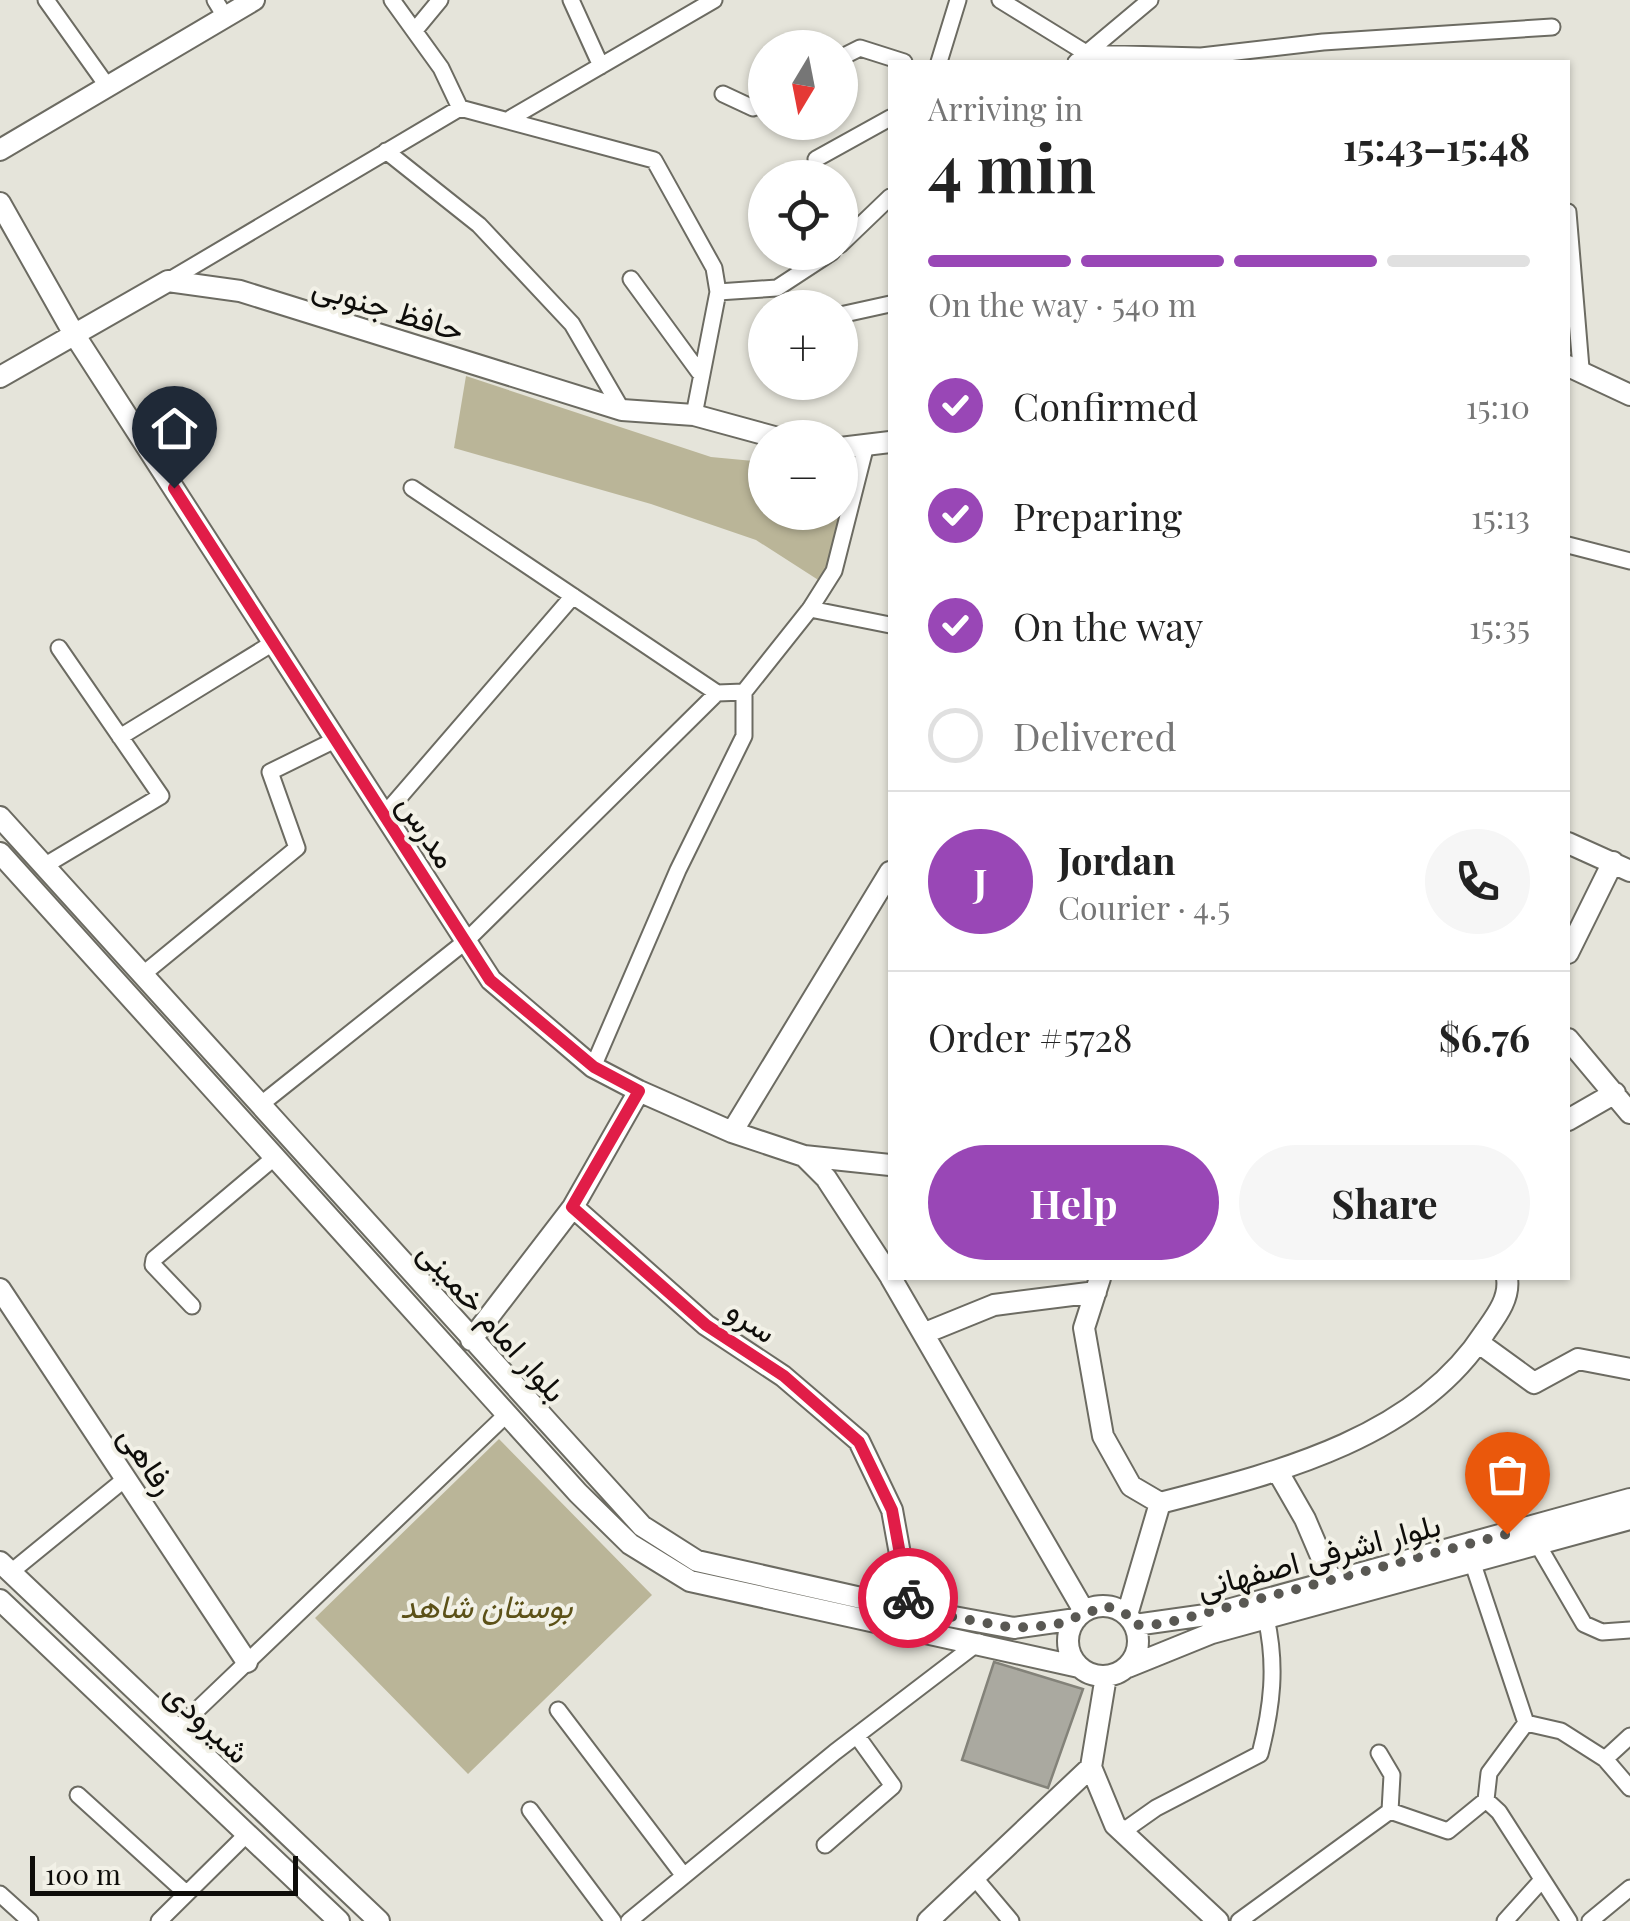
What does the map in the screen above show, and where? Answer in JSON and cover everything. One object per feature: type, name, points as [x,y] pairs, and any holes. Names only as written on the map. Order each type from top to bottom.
[{"type":"street","points":[[46,0],[108,87]]},
{"type":"street","points":[[0,150],[108,87],[220,9],[254,0]]},
{"type":"street","points":[[392,0],[416,29],[460,108]]},
{"type":"street","points":[[416,29],[440,0]]},
{"type":"street","points":[[571,0],[601,66]]},
{"type":"street","points":[[512,118],[714,0]]},
{"type":"street","points":[[940,60],[958,0]]},
{"type":"street","points":[[1000,0],[1081,58],[1201,59],[1323,42],[1552,28]]},
{"type":"street","points":[[1081,58],[1150,0]]},
{"type":"street","points":[[858,49],[898,60]]},
{"type":"street","points":[[723,94],[748,106]]},
{"type":"street","points":[[0,376],[460,108],[512,118],[654,160],[714,268],[718,292],[699,372],[694,415]]},
{"type":"street","points":[[816,159],[888,119]]},
{"type":"street","points":[[386,151],[479,225],[572,324],[622,410]]},
{"type":"street","points":[[858,228],[888,199]]},
{"type":"street","name":"مدرس","points":[[0,203],[74,334],[490,980],[594,1067],[639,1091],[732,1132],[804,1156],[888,1165]]},
{"type":"street","points":[[1570,264],[1574,367],[1630,395]]},
{"type":"street","points":[[718,292],[777,288],[804,270]]},
{"type":"street","points":[[631,278],[699,372]]},
{"type":"street","name":"حافظ جنوبی","points":[[168,280],[240,291],[622,410],[694,415],[748,430]]},
{"type":"street","points":[[858,311],[888,304]]},
{"type":"street","points":[[858,447],[888,442]]},
{"type":"street","points":[[594,1067],[678,870],[744,736],[744,692],[810,610],[834,571],[866,446]]},
{"type":"street","points":[[412,488],[718,693],[744,692]]},
{"type":"street","points":[[1570,547],[1630,562]]},
{"type":"street","points":[[384,815],[574,596]]},
{"type":"street","points":[[810,610],[888,625]]},
{"type":"street","points":[[120,737],[273,643]]},
{"type":"street","points":[[44,866],[162,796],[59,648]]},
{"type":"street","points":[[260,1105],[466,941],[718,693]]},
{"type":"street","points":[[142,975],[297,848],[270,772],[335,740]]},
{"type":"street","name":"بلوار امام خمینی","points":[[0,817],[642,1526],[674,1548],[722,1568],[910,1609],[1014,1628],[1080,1615]]},
{"type":"street","points":[[1570,845],[1622,866],[1570,951]]},
{"type":"street","name":"بلوار امام خمینی","points":[[0,853],[506,1414],[630,1544],[690,1581],[1078,1666]]},
{"type":"street","points":[[732,1132],[888,875]]},
{"type":"street","points":[[1570,1040],[1630,1114]]},
{"type":"street","points":[[471,1340],[572,1207],[639,1091]]},
{"type":"street","points":[[1570,1119],[1615,1093]]},
{"type":"street","points":[[804,1156],[826,1178],[888,1271]]},
{"type":"street","points":[[192,1306],[154,1265],[154,1259],[274,1157]]},
{"type":"street","name":"سرو","points":[[572,1207],[706,1325],[784,1376],[859,1442],[892,1510],[910,1609]]},
{"type":"street","points":[[893,1280],[1080,1615],[1068,1648],[1078,1666],[1106,1676],[1128,1667],[1138,1647],[1131,1620],[1160,1502]]},
{"type":"street","points":[[925,1333],[994,1304],[1098,1285],[1084,1328],[1104,1436],[1131,1486],[1160,1502],[1278,1472],[1335,1448],[1430,1394],[1468,1360],[1509,1292],[1507,1280]]},
{"type":"street","name":"رفاهی","points":[[0,1289],[247,1662]]},
{"type":"street","points":[[1479,1342],[1534,1383],[1578,1360],[1630,1369]]},
{"type":"street","points":[[175,1730],[506,1414]]},
{"type":"street","points":[[1278,1472],[1305,1519],[1332,1582]]},
{"type":"street","points":[[5,1567],[126,1479]]},
{"type":"street","name":"بلوار اشرفی اصفهانی","points":[[1131,1620],[1213,1614],[1630,1498]]},
{"type":"street","name":"بلوار اشرفی اصفهانی","points":[[1128,1667],[1212,1633],[1630,1519]]},
{"type":"street","points":[[1538,1544],[1584,1624],[1602,1632],[1630,1630]]},
{"type":"street","points":[[1472,1561],[1526,1723]]},
{"type":"street","name":"شیرودی","points":[[5,1567],[376,1920]]},
{"type":"street","name":"شیرودی","points":[[0,1600],[339,1921]]},
{"type":"street","points":[[1080,1615],[1106,1606],[1131,1620]]},
{"type":"street","points":[[1122,1832],[1156,1808],[1260,1754],[1271,1712],[1274,1654],[1266,1618]]},
{"type":"street","points":[[629,1921],[979,1642]]},
{"type":"street","points":[[1106,1676],[1091,1767],[1114,1825],[1218,1921]]},
{"type":"street","points":[[558,1710],[684,1876]]},
{"type":"street","points":[[1526,1723],[1562,1731],[1605,1759],[1630,1788]]},
{"type":"street","points":[[1390,1812],[1448,1831],[1486,1800],[1488,1772],[1526,1723]]},
{"type":"street","points":[[825,1844],[892,1786],[857,1736]]},
{"type":"street","points":[[1605,1759],[1630,1736]]},
{"type":"street","points":[[1380,1753],[1392,1775],[1390,1812]]},
{"type":"street","points":[[928,1921],[1091,1767]]},
{"type":"street","points":[[78,1796],[186,1893]]},
{"type":"street","points":[[1486,1800],[1499,1812],[1569,1921]]},
{"type":"street","points":[[530,1810],[612,1921]]},
{"type":"street","points":[[1240,1921],[1390,1812]]},
{"type":"street","points":[[158,1921],[246,1835]]},
{"type":"street","points":[[303,1888],[322,1867]]},
{"type":"street","points":[[974,1877],[1010,1921]]},
{"type":"street","points":[[1506,1921],[1541,1880]]},
{"type":"street","points":[[1590,1921],[1630,1888]]},
{"type":"street","points":[[0,1894],[30,1921]]},
{"type":"green space","points":[[466,376],[711,457],[748,460],[748,530],[843,530],[823,583],[756,540],[651,504],[454,448]]},
{"type":"green space","points":[[858,471],[865,472],[858,490]]},
{"type":"green space","name":"بوستان شاهد","points":[[499,1439],[652,1595],[468,1774],[315,1618]]},
{"type":"building","points":[[994,1662],[1083,1689],[1048,1788],[962,1760]]},
{"type":"way so far","points":[[908,1598],[910,1609],[1014,1628],[1055,1625],[1106,1606],[1128,1615],[1135,1625],[1145,1626],[1213,1614],[1507,1534]]},
{"type":"route","points":[[174,488],[490,980],[594,1067],[639,1091],[572,1207],[706,1325],[784,1376],[859,1442],[892,1510],[908,1598]]}]
